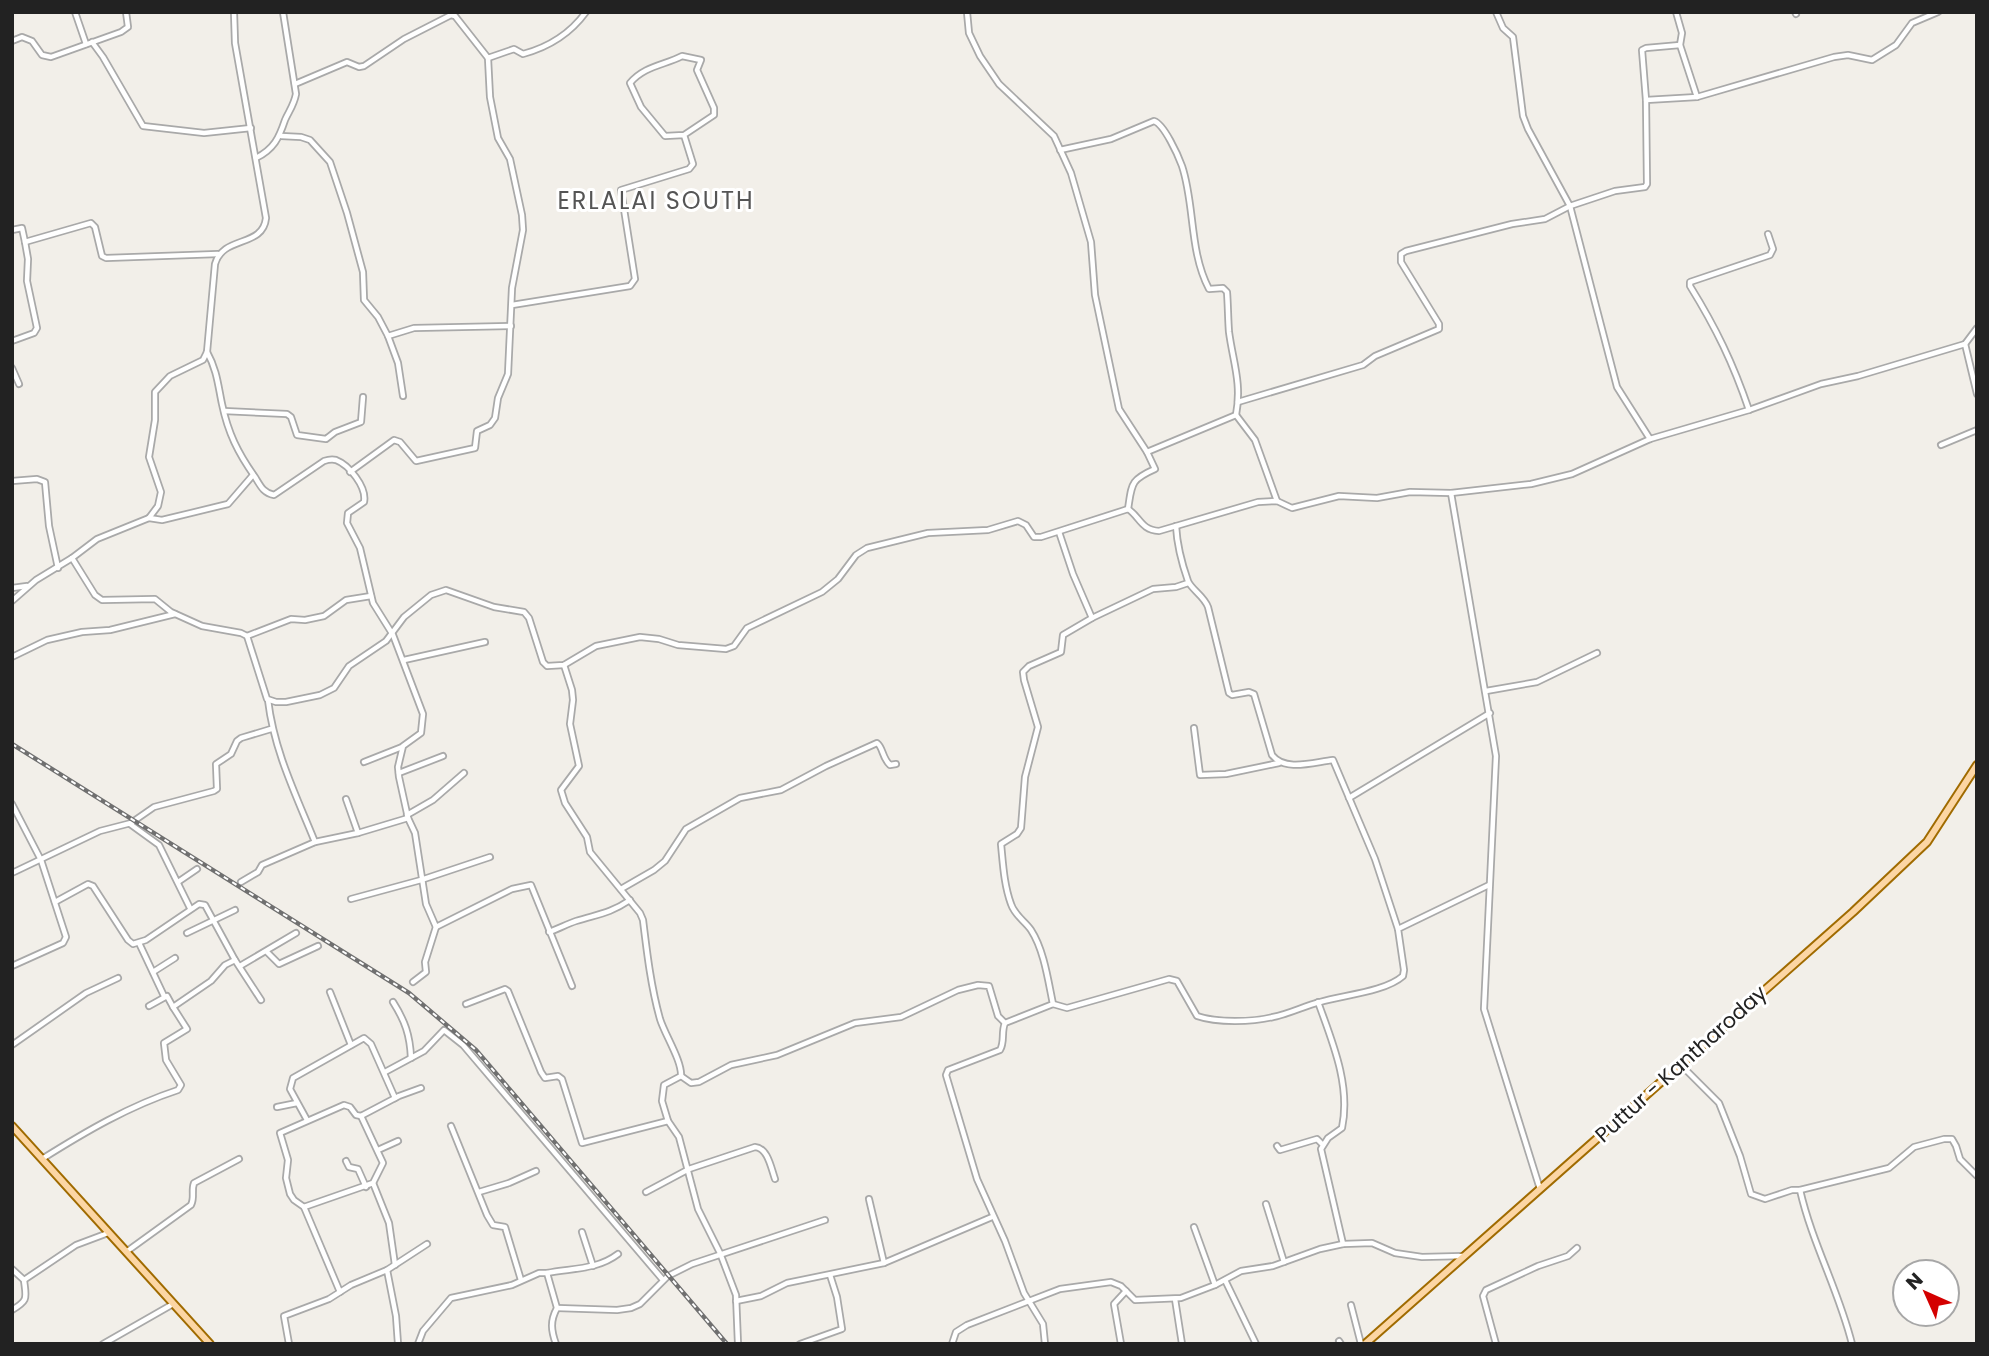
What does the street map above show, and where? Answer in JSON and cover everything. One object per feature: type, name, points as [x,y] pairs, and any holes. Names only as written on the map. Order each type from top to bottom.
[{"type":"main road","name":"Puttur - Kantharoday","points":[[1363,1344],[1853,912],[1927,842],[1977,765]]},
{"type":"main road","points":[[12,1126],[210,1344]]},
{"type":"street","points":[[75,12],[89,43],[103,57],[143,126],[204,133],[251,128]]},
{"type":"street","points":[[12,41],[22,37],[32,41],[42,55],[51,57],[121,32],[128,27],[125,12]]},
{"type":"street","points":[[12,601],[28,586],[97,539],[149,517],[158,506],[161,492],[150,461],[155,392],[170,376],[204,360],[218,254],[224,248],[262,232],[265,226],[266,218],[235,43],[234,12]]},
{"type":"street","points":[[256,158],[275,145],[294,106],[295,83],[283,12]]},
{"type":"street","points":[[488,58],[514,49],[523,54],[560,39],[576,26],[586,12]]},
{"type":"street","points":[[967,12],[969,33],[980,56],[999,84],[1054,136],[1070,173],[1091,242],[1095,295],[1119,409],[1155,469],[1132,484],[1128,509]]},
{"type":"street","points":[[1496,12],[1503,28],[1513,37],[1523,116],[1570,206],[1618,387],[1650,439]]},
{"type":"street","points":[[1676,12],[1682,33],[1680,46],[1697,97]]},
{"type":"street","points":[[1646,100],[1697,97],[1834,57],[1848,55],[1872,60],[1896,45],[1912,23],[1938,12]]},
{"type":"street","points":[[295,83],[347,62],[359,67],[364,66],[404,39],[451,15],[465,27],[473,42],[488,58],[489,87],[498,138],[510,159],[522,215],[523,230],[512,288],[508,374],[498,398],[495,418],[490,425],[477,431],[475,448],[416,461],[400,442],[394,440],[351,472]]},
{"type":"street","points":[[1238,402],[1363,365],[1375,356],[1439,329],[1439,324],[1401,262],[1401,254],[1406,251],[1512,224],[1545,219],[1570,206],[1615,191],[1644,187],[1647,184],[1646,100],[1642,50],[1680,46]]},
{"type":"street","points":[[682,56],[701,60],[697,70],[714,108],[714,115],[684,135],[665,136],[642,107],[630,83],[636,76],[657,64],[682,56]]},
{"type":"street","points":[[1060,150],[1111,139],[1154,121],[1161,124],[1182,167],[1204,279],[1209,289],[1223,288],[1227,292],[1229,331],[1239,379],[1236,415],[1255,440],[1277,501]]},
{"type":"street","points":[[281,135],[310,140],[330,162],[363,272],[364,300],[378,317],[388,336],[398,363],[403,396]]},
{"type":"street","points":[[512,304],[630,286],[635,279],[621,190],[689,169],[693,163],[684,135]]},
{"type":"street","points":[[25,242],[91,223],[95,227],[102,256],[106,258],[218,254]]},
{"type":"street","points":[[12,230],[22,228],[28,259],[27,281],[37,328],[34,333],[12,341]]},
{"type":"street","points":[[1749,410],[1716,328],[1690,282],[1770,255],[1773,249],[1768,234]]},
{"type":"street","points":[[388,336],[414,328],[511,326]]},
{"type":"street","points":[[1128,509],[1150,530],[1159,531],[1258,502],[1277,501],[1293,508],[1339,496],[1377,498],[1410,492],[1451,493],[1531,484],[1572,474],[1650,439],[1749,410],[1821,384],[1858,376],[1965,344],[1977,328]]},
{"type":"street","points":[[1965,344],[1977,394]]},
{"type":"street","points":[[207,352],[216,369],[224,411],[238,454],[264,492],[274,495],[324,461],[338,461],[360,481],[366,497],[346,518],[360,548],[377,612],[393,635],[423,713],[421,733],[403,746],[364,762]]},
{"type":"street","points":[[12,368],[19,384]]},
{"type":"street","points":[[224,411],[286,414],[291,417],[297,435],[326,439],[335,432],[361,422],[363,397]]},
{"type":"street","points":[[1147,452],[1236,415]]},
{"type":"street","points":[[1941,445],[1977,430]]},
{"type":"street","points":[[149,517],[162,520],[228,504],[253,475]]},
{"type":"street","points":[[12,481],[37,479],[45,482],[49,526],[58,568]]},
{"type":"street","points":[[1451,493],[1496,756],[1484,1009],[1540,1189]]},
{"type":"street","points":[[267,699],[286,702],[320,695],[334,688],[349,666],[393,635],[404,617],[431,595],[446,590],[494,607],[524,612],[529,618],[543,662],[547,666],[564,665],[596,646],[639,637],[678,645],[726,649],[734,646],[747,628],[822,592],[838,579],[856,555],[867,548],[928,533],[988,530],[1018,521],[1026,524],[1034,537],[1059,532],[1128,509]]},
{"type":"street","points":[[1045,1344],[1043,1324],[1029,1302],[1006,1241],[977,1179],[946,1075],[948,1070],[1000,1050],[1005,1023],[1053,1004],[1067,1008],[1170,979],[1177,981],[1197,1016],[1211,1021],[1273,1017],[1318,1002],[1388,985],[1399,980],[1404,970],[1398,929],[1375,859],[1333,760],[1290,765],[1280,762],[1272,755],[1254,694],[1229,693],[1208,607],[1205,599],[1188,583],[1176,526]]},
{"type":"street","points":[[1059,532],[1073,575],[1092,618]]},
{"type":"street","points":[[72,558],[95,595],[102,600],[155,599],[175,614],[202,625],[247,636],[267,699],[271,729],[290,788],[315,842]]},
{"type":"street","points":[[1053,1004],[1034,937],[1011,904],[1001,844],[1017,834],[1021,828],[1026,776],[1038,727],[1023,672],[1029,666],[1061,652],[1063,635],[1092,618],[1153,589],[1188,583]]},
{"type":"street","points":[[12,588],[28,586]]},
{"type":"street","points":[[247,636],[291,619],[305,620],[324,616],[346,600],[371,596]]},
{"type":"street","points":[[12,657],[47,640],[82,632],[110,630],[175,614]]},
{"type":"street","points":[[404,660],[485,642]]},
{"type":"street","points":[[1486,691],[1537,682],[1597,653]]},
{"type":"street","points":[[564,665],[572,690],[570,724],[579,766],[561,790],[565,803],[587,837],[590,852],[643,920],[650,976],[659,1016],[681,1069],[681,1076]]},
{"type":"street","points":[[1349,798],[1490,713]]},
{"type":"street","points":[[1194,728],[1200,775],[1226,774],[1280,762]]},
{"type":"street","points":[[12,873],[100,831],[129,824],[154,807],[217,789],[218,760],[231,754],[241,738],[271,729]]},
{"type":"street","points":[[621,889],[665,861],[686,829],[740,798],[781,790],[877,743],[880,744],[885,761],[890,765],[896,764]]},
{"type":"street","points":[[403,746],[398,773],[407,817],[415,833],[426,904],[436,927],[425,962],[426,972],[413,982]]},
{"type":"street","points":[[398,773],[443,756]]},
{"type":"street","points":[[241,882],[258,872],[262,865],[315,842],[358,833],[407,817],[433,800],[464,773]]},
{"type":"street","points":[[346,799],[358,833]]},
{"type":"street","points":[[12,804],[41,860],[66,933],[65,941],[12,965]]},
{"type":"street","points":[[129,824],[159,845],[190,908]]},
{"type":"street","points":[[351,899],[490,858]]},
{"type":"street","points":[[178,882],[197,869]]},
{"type":"street","points":[[55,902],[89,884],[93,886],[133,944],[139,943],[190,908],[199,904],[205,905],[261,1000]]},
{"type":"street","points":[[436,927],[512,889],[528,884],[536,894],[572,986]]},
{"type":"street","points":[[1398,929],[1489,885]]},
{"type":"street","points":[[549,932],[578,920],[597,917],[630,900]]},
{"type":"street","points":[[187,933],[235,910]]},
{"type":"street","points":[[240,966],[296,933]]},
{"type":"street","points":[[42,1160],[83,1133],[127,1110],[178,1090],[181,1085],[166,1060],[164,1043],[187,1028],[167,996],[164,996],[139,943]]},
{"type":"street","points":[[267,952],[279,964],[318,946]]},
{"type":"street","points":[[153,972],[175,958]]},
{"type":"street","points":[[173,1007],[211,981],[225,965],[235,960]]},
{"type":"street","points":[[12,1045],[86,993],[118,978]]},
{"type":"street","points":[[681,1076],[691,1083],[699,1082],[731,1065],[778,1055],[855,1023],[901,1017],[958,990],[978,985],[989,986],[998,1016],[1005,1023]]},
{"type":"street","points":[[466,1004],[505,989],[508,991],[541,1072],[545,1078],[558,1076],[562,1079],[582,1143],[668,1121]]},
{"type":"street","points":[[330,992],[351,1045]]},
{"type":"street","points":[[149,1006],[164,996]]},
{"type":"street","points":[[393,1002],[407,1025],[411,1040],[411,1058]]},
{"type":"street","points":[[1318,1002],[1338,1059],[1343,1096],[1342,1128],[1322,1144],[1321,1149],[1343,1244]]},
{"type":"street","points":[[385,1072],[424,1051],[444,1030],[463,1045],[663,1280]]},
{"type":"street","points":[[307,1120],[290,1089],[292,1078],[364,1038],[385,1072],[395,1098]]},
{"type":"street","points":[[1680,1064],[1719,1103],[1740,1156],[1751,1194],[1765,1199],[1792,1189],[1800,1190],[1889,1168],[1914,1147],[1944,1139],[1952,1139],[1960,1159],[1977,1176]]},
{"type":"street","points":[[681,1076],[664,1085],[662,1101],[690,1169],[698,1209],[720,1253],[736,1294],[738,1344]]},
{"type":"street","points":[[340,1292],[304,1207],[290,1194],[286,1178],[288,1160],[280,1133],[344,1105],[361,1116],[421,1088]]},
{"type":"street","points":[[277,1107],[298,1103]]},
{"type":"street","points":[[304,1207],[373,1183],[383,1163],[361,1116]]},
{"type":"street","points":[[451,1126],[493,1225],[505,1227],[521,1280]]},
{"type":"street","points":[[1276,1146],[1280,1150],[1317,1139],[1322,1144]]},
{"type":"street","points":[[378,1150],[398,1141]]},
{"type":"street","points":[[646,1192],[690,1169],[755,1147],[761,1147],[765,1151],[775,1179]]},
{"type":"street","points":[[126,1252],[191,1205],[194,1200],[191,1190],[194,1183],[239,1159]]},
{"type":"street","points":[[346,1161],[349,1167],[358,1169],[366,1187]]},
{"type":"street","points":[[479,1192],[536,1171]]},
{"type":"street","points":[[373,1183],[390,1223],[395,1265]]},
{"type":"street","points":[[1800,1190],[1805,1213],[1844,1311],[1852,1344]]},
{"type":"street","points":[[869,1199],[884,1264]]},
{"type":"street","points":[[1266,1205],[1284,1262]]},
{"type":"street","points":[[736,1301],[761,1296],[787,1283],[884,1264],[993,1217]]},
{"type":"street","points":[[557,1308],[631,1308],[654,1292],[663,1280],[692,1264],[825,1220]]},
{"type":"street","points":[[1194,1227],[1215,1285]]},
{"type":"street","points":[[582,1231],[593,1266]]},
{"type":"street","points":[[24,1280],[76,1245],[108,1233]]},
{"type":"street","points":[[952,1344],[956,1332],[967,1325],[1060,1289],[1111,1282],[1135,1300],[1175,1299],[1215,1285],[1241,1271],[1284,1262],[1343,1244],[1372,1243],[1395,1253],[1422,1257],[1463,1256]]},
{"type":"street","points":[[289,1344],[284,1316],[329,1299],[387,1270],[427,1244]]},
{"type":"street","points":[[1496,1344],[1483,1296],[1486,1290],[1538,1266],[1568,1256],[1577,1248]]},
{"type":"street","points":[[418,1344],[423,1331],[451,1298],[512,1285],[539,1273],[593,1266],[607,1262],[618,1254]]},
{"type":"street","points":[[12,1269],[24,1280],[26,1299],[12,1310]]},
{"type":"street","points":[[387,1270],[394,1304],[397,1344]]},
{"type":"street","points":[[547,1273],[557,1308],[552,1316],[551,1331],[556,1344]]},
{"type":"street","points":[[800,1344],[842,1329],[830,1275]]},
{"type":"street","points":[[1225,1280],[1256,1344]]},
{"type":"street","points":[[1121,1344],[1114,1304],[1126,1291]]},
{"type":"street","points":[[1175,1299],[1182,1344]]},
{"type":"street","points":[[103,1344],[174,1303]]},
{"type":"street","points":[[1351,1306],[1363,1344]]},
{"type":"railway","points":[[12,744],[409,993],[476,1050],[727,1344]]},
{"type":"district","name":"ERLALAI SOUTH","points":[[656,201]]}]
